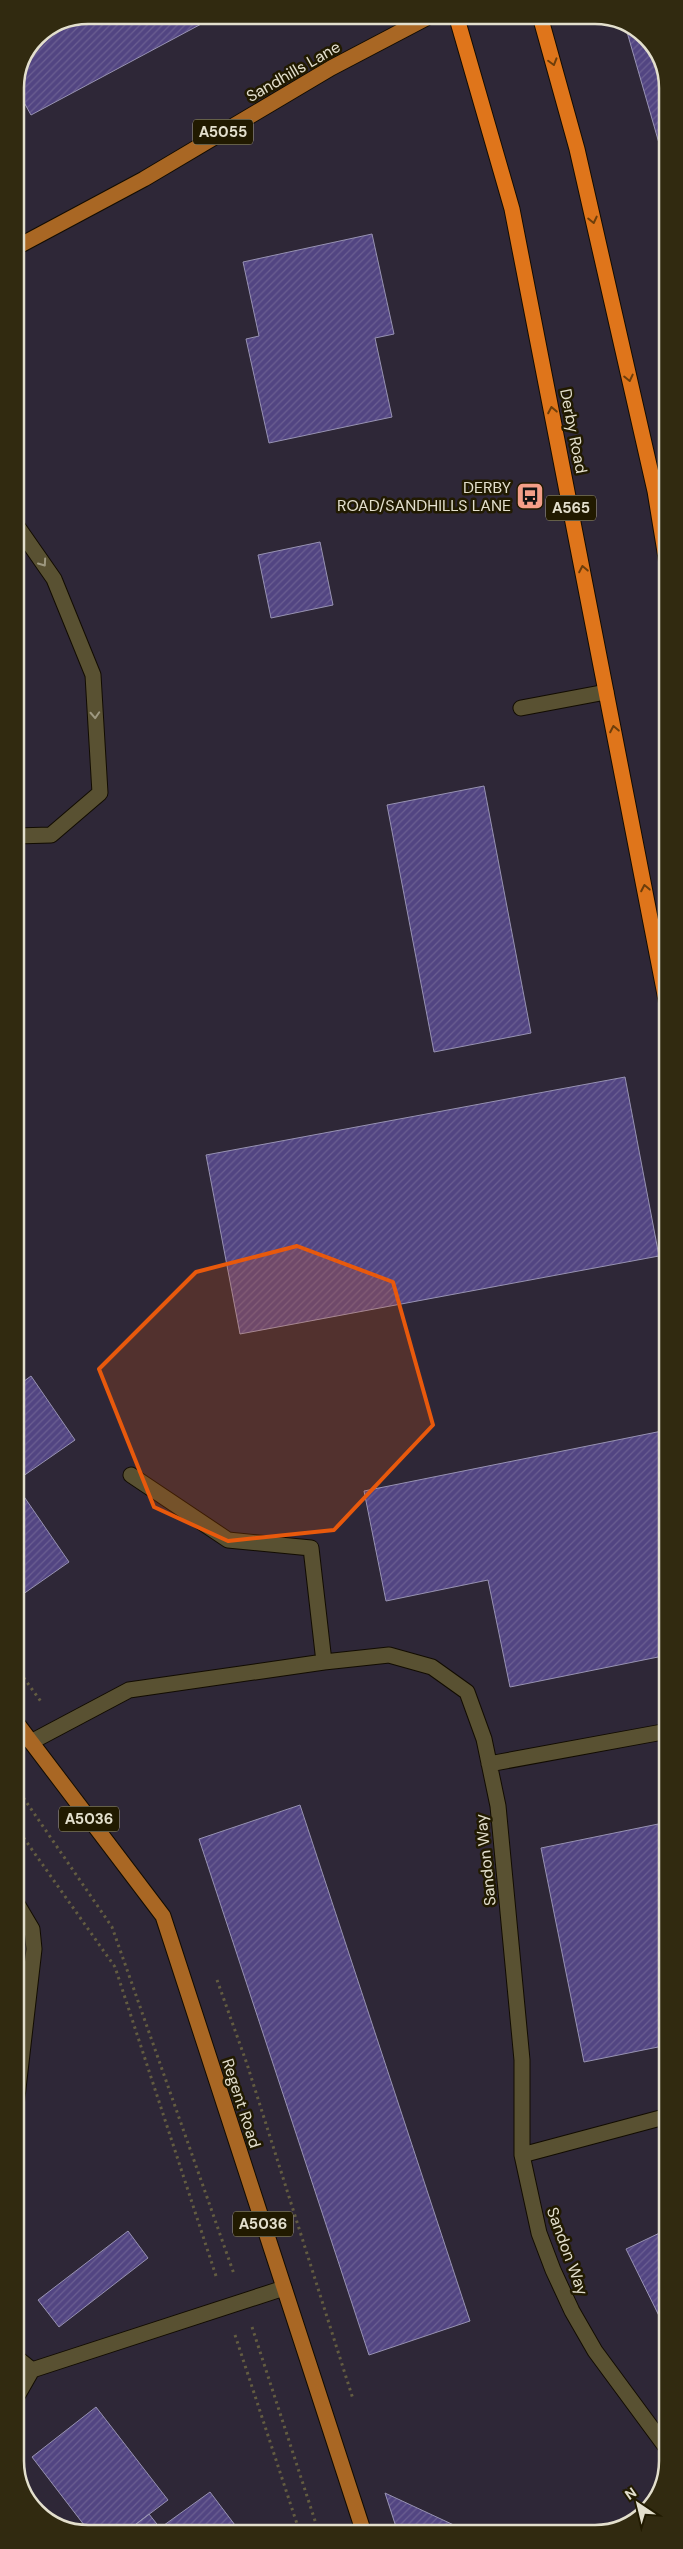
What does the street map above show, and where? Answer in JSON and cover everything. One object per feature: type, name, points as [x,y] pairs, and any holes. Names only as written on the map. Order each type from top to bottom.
[{"type":"highway","name":"Derby Road","points":[[459,24],[512,208],[659,964]]},
{"type":"highway","points":[[542,24],[579,159],[659,515]]},
{"type":"main road","name":"Sandhills Lane","points":[[24,243],[144,179],[331,68],[415,24]]},
{"type":"main road","name":"Regent Road","points":[[24,1733],[162,1916],[361,2525]]},
{"type":"street","points":[[24,537],[54,579],[93,676],[100,793],[50,836],[24,836]]},
{"type":"street","points":[[521,708],[606,692]]},
{"type":"street","points":[[131,1475],[228,1540],[311,1548],[324,1662]]},
{"type":"street","name":"Sandon Way","points":[[31,1742],[129,1690],[324,1662],[389,1655],[432,1667],[467,1692],[484,1739],[498,1806],[522,2060],[522,2155],[540,2233],[553,2270],[572,2311],[595,2350],[659,2438]]},
{"type":"street","points":[[489,1764],[659,1733]]},
{"type":"street","points":[[24,1916],[32,1929],[34,1949],[24,2036]]},
{"type":"street","points":[[522,2155],[659,2118]]},
{"type":"street","points":[[24,2384],[32,2370],[284,2288]]},
{"type":"street","points":[[24,2364],[32,2370]]},
{"type":"path","points":[[24,1798],[112,1927],[243,2301],[316,2525]]},
{"type":"path","points":[[24,1838],[114,1967],[297,2525]]},
{"type":"highlighted area","points":[[297,1246],[393,1282],[433,1425],[334,1530],[228,1541],[154,1507],[99,1369],[196,1272]]},
{"type":"shaded area","points":[[600,24],[620,29],[638,40],[651,56],[658,75],[659,2462],[656,2482],[646,2500],[627,2517],[608,2524],[83,2525],[63,2520],[45,2509],[32,2493],[25,2474],[24,87],[29,63],[34,52],[42,42],[52,34],[75,25]]},
{"type":"building","points":[[87,24],[201,24],[31,115],[24,102],[25,75],[34,52],[52,34],[75,25]]},
{"type":"building","points":[[627,32],[638,40],[651,56],[658,75],[659,143]]},
{"type":"building","points":[[372,234],[394,334],[375,338],[392,417],[269,443],[246,339],[259,336],[243,262]]},
{"type":"building","points":[[320,542],[333,605],[271,618],[258,555]]},
{"type":"building","points":[[484,786],[531,1033],[434,1052],[387,805]]},
{"type":"building","points":[[625,1077],[659,1256],[240,1334],[206,1155]]},
{"type":"building","points":[[31,1376],[75,1440],[24,1475],[24,1381]]},
{"type":"building","points":[[659,1432],[659,1657],[510,1687],[488,1580],[386,1601],[364,1491]]},
{"type":"building","points":[[24,1497],[69,1562],[24,1593]]},
{"type":"building","points":[[300,1805],[470,2321],[369,2355],[199,1839]]},
{"type":"building","points":[[659,1824],[659,2047],[584,2062],[541,1848]]},
{"type":"building","points":[[128,2231],[148,2258],[59,2327],[38,2300]]},
{"type":"building","points":[[659,2233],[659,2316],[626,2249]]},
{"type":"building","points":[[96,2407],[168,2500],[135,2525],[84,2525],[32,2457]]},
{"type":"building","points":[[210,2492],[235,2525],[164,2525]]},
{"type":"building","points":[[385,2493],[454,2525],[395,2525]]},
{"type":"building","points":[[149,2514],[158,2525],[135,2525]]},
{"type":"place","name":"DERBY ROAD/SANDHILLS LANE","points":[[530,496]]}]
